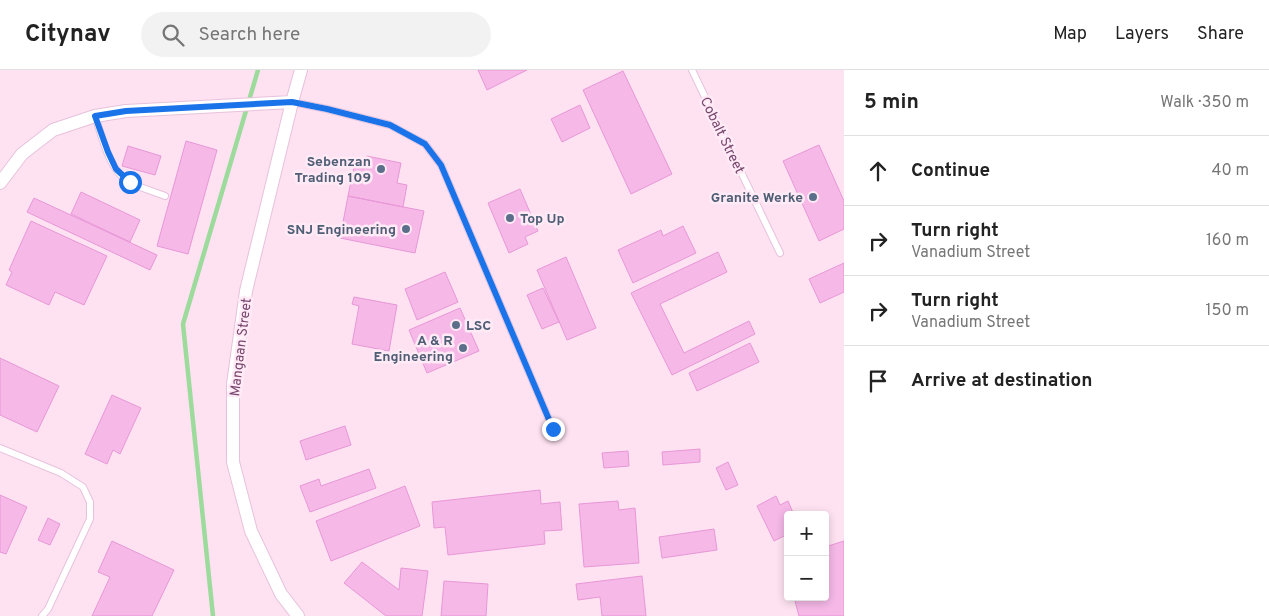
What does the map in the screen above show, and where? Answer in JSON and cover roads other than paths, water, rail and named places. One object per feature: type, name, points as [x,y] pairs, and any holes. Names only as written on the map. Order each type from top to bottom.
[{"type":"street","name":"Mangaan Street","points":[[298,616],[281,594],[252,531],[234,462],[233,384],[246,291],[301,70]]},
{"type":"street","points":[[0,184],[22,154],[53,130],[95,116],[126,111],[292,102]]},
{"type":"lane","name":"Cobalt Street","points":[[692,70],[780,253]]},
{"type":"lane","points":[[292,102],[390,125],[425,144],[441,165],[553,429]]},
{"type":"lane","points":[[95,116],[116,169],[130,182],[165,196]]},
{"type":"lane","points":[[0,448],[61,473],[83,488],[90,502],[90,519],[48,609],[42,616]]},
{"type":"waterway","points":[[213,616],[183,324],[258,70]]},
{"type":"place","name":"Sebenzan Trading 109","points":[[381,169]]},
{"type":"place","name":"Granite Werke","points":[[813,197]]},
{"type":"place","name":"Top Up","points":[[510,218]]},
{"type":"place","name":"SNJ Engineering","points":[[406,229]]},
{"type":"place","name":"LSC","points":[[456,325]]},
{"type":"place","name":"A & R Engineering","points":[[463,348]]}]
